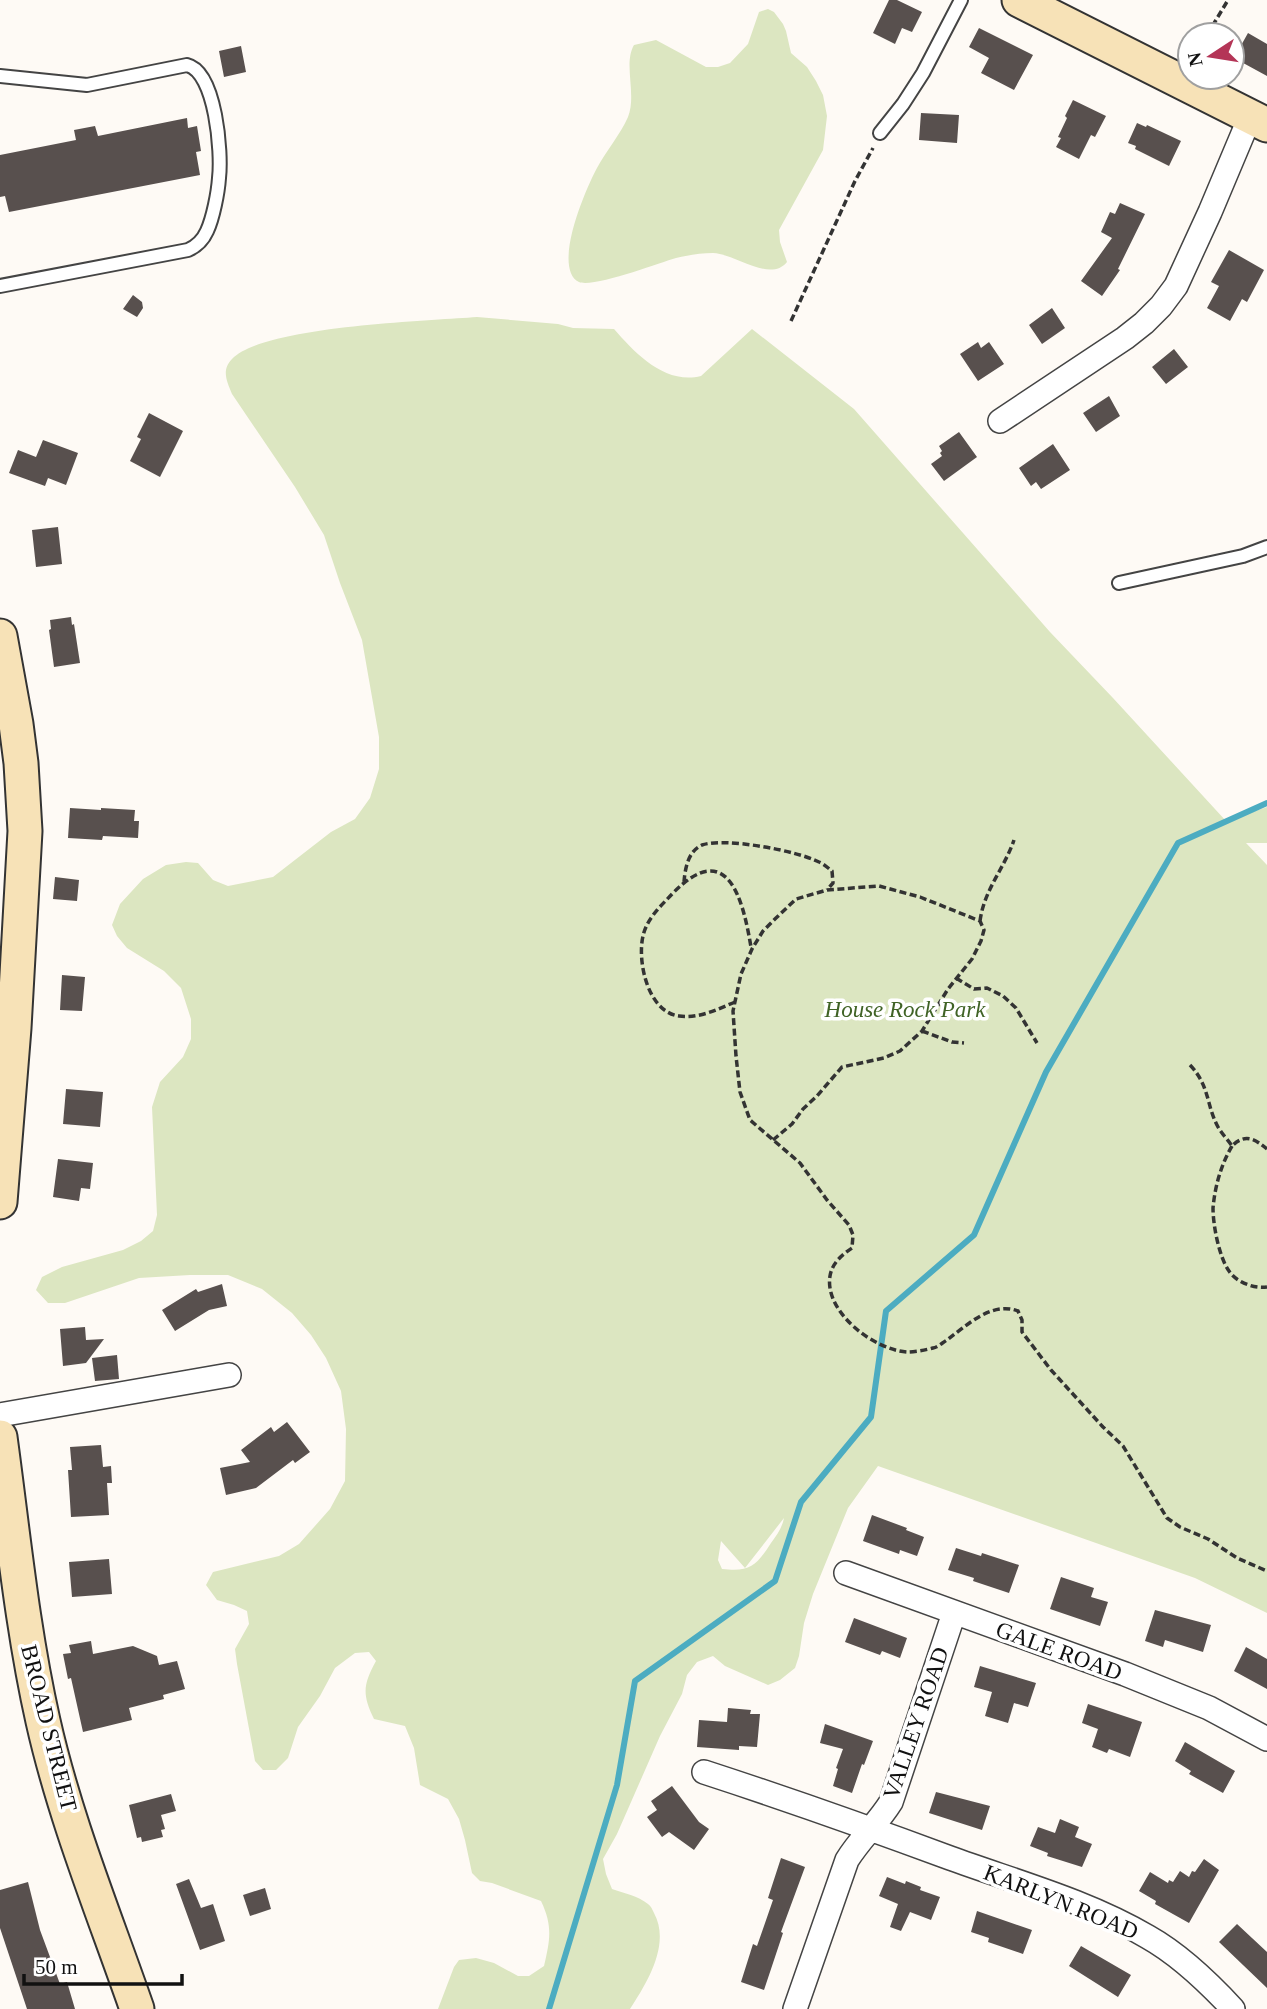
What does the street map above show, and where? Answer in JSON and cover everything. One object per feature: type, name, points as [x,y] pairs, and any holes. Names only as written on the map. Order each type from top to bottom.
[{"type":"main road","points":[[1018,0],[1259,121]]},
{"type":"main road","points":[[0,636],[16,724],[25,831],[15,1015],[3,1127],[0,1202]]},
{"type":"main road","name":"BROAD STREET","points":[[0,1437],[23,1613],[49,1746],[137,2009]]},
{"type":"street","points":[[1000,421],[1125,338],[1161,306],[1177,286],[1259,121]]},
{"type":"street","points":[[0,1415],[229,1375]]},
{"type":"street","name":"GALE ROAD","points":[[846,1573],[1125,1674],[1209,1708],[1267,1739]]},
{"type":"street","name":"VALLEY ROAD","points":[[795,2009],[847,1860],[891,1802],[954,1614]]},
{"type":"street","points":[[704,1772],[869,1828]]},
{"type":"street","name":"KARLYN ROAD","points":[[869,1828],[1116,1920],[1184,1962],[1233,2009]]},
{"type":"lane","points":[[880,133],[923,73],[961,0]]},
{"type":"lane","points":[[0,76],[87,85],[187,65],[193,67],[210,91],[220,164],[208,230],[195,246],[188,250],[0,286]]},
{"type":"lane","points":[[1119,583],[1243,556],[1267,547]]},
{"type":"path","points":[[1215,21],[1228,0]]},
{"type":"path","points":[[791,321],[880,133]]},
{"type":"path","points":[[773,1140],[792,1124],[842,1067],[884,1058],[900,1051],[922,1031],[981,942],[984,930],[980,921],[982,906],[1009,857],[1014,840]]},
{"type":"path","points":[[684,882],[685,868],[690,856],[701,846],[718,843],[744,844],[787,851],[820,862],[832,871],[833,883],[827,890]]},
{"type":"path","points":[[735,1002],[708,1013],[689,1016],[676,1016],[663,1009],[653,998],[645,979],[641,959],[643,936],[652,915],[684,882],[698,873],[712,869],[725,875],[738,894],[752,949]]},
{"type":"path","points":[[980,921],[920,897],[879,886],[827,890],[796,899],[763,931],[752,949],[741,974],[733,1011],[740,1093],[750,1120],[800,1163],[849,1225],[853,1236],[852,1248],[837,1259],[830,1274],[829,1290],[847,1323],[873,1342],[907,1352],[935,1348],[990,1311],[1008,1307],[1018,1311],[1022,1332],[1051,1370],[1123,1446],[1167,1518],[1208,1539],[1237,1558],[1267,1571]]},
{"type":"path","points":[[956,978],[974,989],[987,988],[1003,996],[1016,1008],[1037,1043]]},
{"type":"path","points":[[922,1031],[952,1042],[964,1042]]},
{"type":"path","points":[[1190,1065],[1207,1091],[1218,1127],[1232,1146]]},
{"type":"path","points":[[1267,1149],[1258,1141],[1247,1138],[1232,1146],[1220,1169],[1213,1210],[1215,1235],[1229,1272],[1245,1284],[1267,1287]]},
{"type":"green space","points":[[768,9],[774,12],[783,24],[791,53],[807,67],[816,81],[823,95],[827,116],[823,150],[779,230],[787,262],[772,270],[713,253],[699,254],[676,258],[611,278],[579,282],[571,274],[569,261],[574,227],[592,177],[628,117],[631,99],[630,61],[634,45],[656,40],[706,67],[718,67],[730,63],[748,44],[759,12]]},
{"type":"green space","name":"House Rock Park","points":[[477,317],[558,324],[573,328],[614,329],[631,348],[652,365],[675,376],[688,378],[701,376],[752,329],[854,409],[1050,632],[1226,821],[1267,807],[1267,843],[1246,843],[1267,865],[1267,1613],[1195,1578],[878,1466],[848,1508],[813,1594],[795,1668],[780,1680],[768,1685],[725,1666],[713,1656],[697,1662],[687,1675],[682,1694],[603,1859],[612,1889],[644,1901],[654,1913],[659,1925],[660,1937],[655,1963],[630,2009],[438,2009],[459,1960],[476,1958],[494,1963],[518,1976],[529,1976],[544,1966],[549,1926],[541,1901],[480,1881],[472,1873],[459,1819],[448,1799],[420,1785],[414,1748],[405,1726],[374,1719],[367,1703],[366,1683],[376,1661],[369,1652],[355,1653],[335,1668],[320,1696],[298,1727],[288,1758],[276,1770],[263,1770],[255,1761],[235,1649],[249,1624],[247,1611],[217,1600],[206,1585],[213,1572],[279,1556],[299,1544],[330,1509],[345,1481],[346,1429],[341,1391],[326,1358],[311,1335],[292,1313],[262,1289],[228,1275],[139,1278],[65,1303],[48,1303],[36,1290],[42,1277],[62,1267],[123,1250],[141,1241],[153,1231],[157,1215],[152,1107],[160,1082],[183,1057],[191,1039],[191,1019],[181,988],[164,971],[127,948],[117,936],[112,925],[120,904],[143,879],[166,865],[198,863],[213,880],[228,886],[273,877],[331,832],[355,819],[370,798],[379,769],[379,737],[362,640],[324,535],[232,394],[226,376],[227,367],[232,359],[250,348],[310,332],[386,323]],"holes":[[[784,1518],[761,1557],[752,1566],[746,1568],[740,1569],[722,1569],[718,1560],[721,1541],[745,1568]]]},
{"type":"building","points":[[889,0],[897,0],[922,12],[912,32],[902,28],[895,44],[873,33]]},
{"type":"building","points":[[979,28],[1033,55],[1014,90],[981,73],[989,58],[969,47]]},
{"type":"building","points":[[1248,33],[1267,44],[1267,76],[1246,65]]},
{"type":"building","points":[[241,46],[246,72],[224,77],[219,51]]},
{"type":"building","points":[[1073,100],[1106,116],[1095,137],[1091,135],[1079,159],[1056,147]]},
{"type":"building","points":[[921,113],[959,115],[957,143],[919,140]]},
{"type":"building","points":[[187,118],[188,128],[197,126],[201,151],[196,152],[200,175],[9,212],[5,196],[0,197],[0,155],[76,140],[74,130],[95,126],[98,136]]},
{"type":"building","points":[[1137,123],[1181,141],[1169,166],[1128,143]]},
{"type":"building","points":[[1120,203],[1145,214],[1118,269],[1120,270],[1102,296],[1081,281],[1112,238],[1101,232],[1110,212],[1115,214]]},
{"type":"building","points":[[1229,250],[1264,270],[1247,302],[1242,299],[1230,321],[1207,308],[1219,286],[1211,282]]},
{"type":"building","points":[[133,295],[142,302],[143,308],[137,317],[123,309]]},
{"type":"building","points":[[1052,308],[1065,328],[1042,344],[1029,325]]},
{"type":"building","points":[[978,342],[981,348],[989,342],[1004,364],[978,381],[960,354]]},
{"type":"building","points":[[1174,349],[1188,367],[1166,384],[1152,367]]},
{"type":"building","points":[[1109,396],[1120,416],[1096,432],[1083,413]]},
{"type":"building","points":[[149,413],[183,431],[160,477],[130,461],[141,439],[137,437]]},
{"type":"building","points":[[959,432],[977,457],[944,481],[931,464],[942,456],[939,446]]},
{"type":"building","points":[[43,440],[78,453],[66,485],[48,478],[45,486],[9,473],[18,450],[36,457]]},
{"type":"building","points":[[1053,444],[1070,470],[1041,489],[1036,482],[1031,486],[1019,468]]},
{"type":"building","points":[[58,527],[62,564],[36,567],[32,530]]},
{"type":"building","points":[[71,617],[80,663],[54,667],[50,620]]},
{"type":"building","points":[[70,808],[135,810],[134,821],[139,821],[138,838],[68,838]]},
{"type":"building","points":[[55,877],[79,880],[77,901],[53,899]]},
{"type":"building","points":[[62,975],[85,977],[82,1011],[60,1010]]},
{"type":"building","points":[[66,1089],[103,1092],[100,1127],[63,1124]]},
{"type":"building","points":[[58,1159],[93,1163],[90,1189],[81,1188],[79,1201],[53,1197]]},
{"type":"building","points":[[222,1284],[227,1306],[209,1310],[175,1331],[162,1310],[196,1289],[198,1292]]},
{"type":"building","points":[[85,1327],[86,1340],[104,1339],[86,1363],[63,1366],[60,1329]]},
{"type":"building","points":[[117,1355],[119,1379],[95,1381],[92,1358]]},
{"type":"building","points":[[287,1422],[310,1452],[295,1463],[293,1460],[256,1488],[226,1495],[220,1468],[250,1462],[241,1450],[271,1427],[274,1432]]},
{"type":"building","points":[[101,1445],[103,1467],[111,1466],[112,1483],[107,1483],[109,1515],[71,1517],[68,1470],[72,1470],[70,1447]]},
{"type":"building","points":[[872,1515],[924,1537],[917,1556],[900,1550],[899,1554],[863,1541]]},
{"type":"building","points":[[956,1548],[1019,1565],[1009,1593],[948,1570]]},
{"type":"building","points":[[109,1559],[112,1594],[72,1597],[69,1562]]},
{"type":"building","points":[[1061,1577],[1094,1588],[1091,1597],[1108,1602],[1100,1626],[1050,1609]]},
{"type":"building","points":[[1155,1610],[1211,1625],[1203,1652],[1165,1640],[1163,1647],[1145,1641]]},
{"type":"building","points":[[854,1618],[907,1638],[900,1658],[882,1651],[880,1655],[845,1642]]},
{"type":"building","points":[[91,1641],[93,1654],[133,1646],[157,1656],[159,1665],[177,1661],[185,1689],[163,1695],[164,1699],[129,1708],[132,1720],[83,1732],[63,1654],[71,1653],[69,1645]]},
{"type":"building","points":[[1246,1647],[1267,1659],[1267,1689],[1234,1671]]},
{"type":"building","points":[[980,1666],[1036,1683],[1028,1707],[1014,1703],[1008,1723],[985,1716],[992,1692],[974,1687]]},
{"type":"building","points":[[1088,1704],[1142,1722],[1130,1757],[1109,1749],[1107,1753],[1092,1747],[1098,1729],[1082,1723]]},
{"type":"building","points":[[728,1708],[751,1710],[750,1714],[760,1714],[757,1747],[739,1746],[739,1750],[697,1747],[699,1720],[727,1722]]},
{"type":"building","points":[[825,1724],[873,1741],[852,1793],[833,1786],[843,1749],[820,1743]]},
{"type":"building","points":[[1185,1742],[1235,1771],[1223,1793],[1189,1774],[1191,1771],[1175,1761]]},
{"type":"building","points":[[672,1786],[699,1822],[709,1829],[694,1850],[669,1832],[662,1837],[647,1817],[657,1810],[651,1801]]},
{"type":"building","points":[[936,1792],[990,1806],[982,1830],[929,1813]]},
{"type":"building","points":[[171,1794],[176,1811],[161,1815],[165,1829],[161,1830],[163,1837],[142,1842],[141,1837],[137,1838],[129,1805]]},
{"type":"building","points":[[1060,1819],[1079,1827],[1075,1837],[1092,1844],[1082,1867],[1047,1856],[1048,1853],[1030,1846],[1038,1827],[1055,1833]]},
{"type":"building","points":[[781,1858],[805,1867],[781,1932],[783,1933],[764,1990],[741,1982],[753,1944],[757,1946],[773,1900],[768,1898]]},
{"type":"building","points":[[1204,1859],[1219,1870],[1189,1923],[1155,1904],[1156,1901],[1139,1891],[1150,1872],[1168,1883],[1169,1880],[1173,1882],[1180,1871],[1189,1877]]},
{"type":"building","points":[[887,1877],[905,1884],[906,1881],[921,1887],[920,1890],[940,1897],[931,1920],[910,1912],[901,1931],[890,1927],[898,1904],[879,1896]]},
{"type":"building","points":[[189,1879],[201,1908],[213,1904],[225,1941],[200,1950],[176,1884]]},
{"type":"building","points":[[28,1882],[40,1930],[60,1984],[67,1982],[75,2009],[27,2009],[0,1928],[0,1890]]},
{"type":"building","points":[[265,1888],[271,1909],[250,1916],[243,1895]]},
{"type":"building","points":[[977,1911],[1032,1930],[1023,1954],[988,1942],[989,1938],[971,1932]]},
{"type":"building","points":[[1237,1924],[1267,1952],[1267,1988],[1219,1942]]},
{"type":"building","points":[[1081,1946],[1131,1975],[1118,1997],[1069,1966]]},
{"type":"waterway","points":[[549,2009],[617,1785],[635,1681],[775,1581],[801,1502],[871,1417],[886,1311],[974,1235],[1046,1072],[1178,843],[1267,803]]}]
